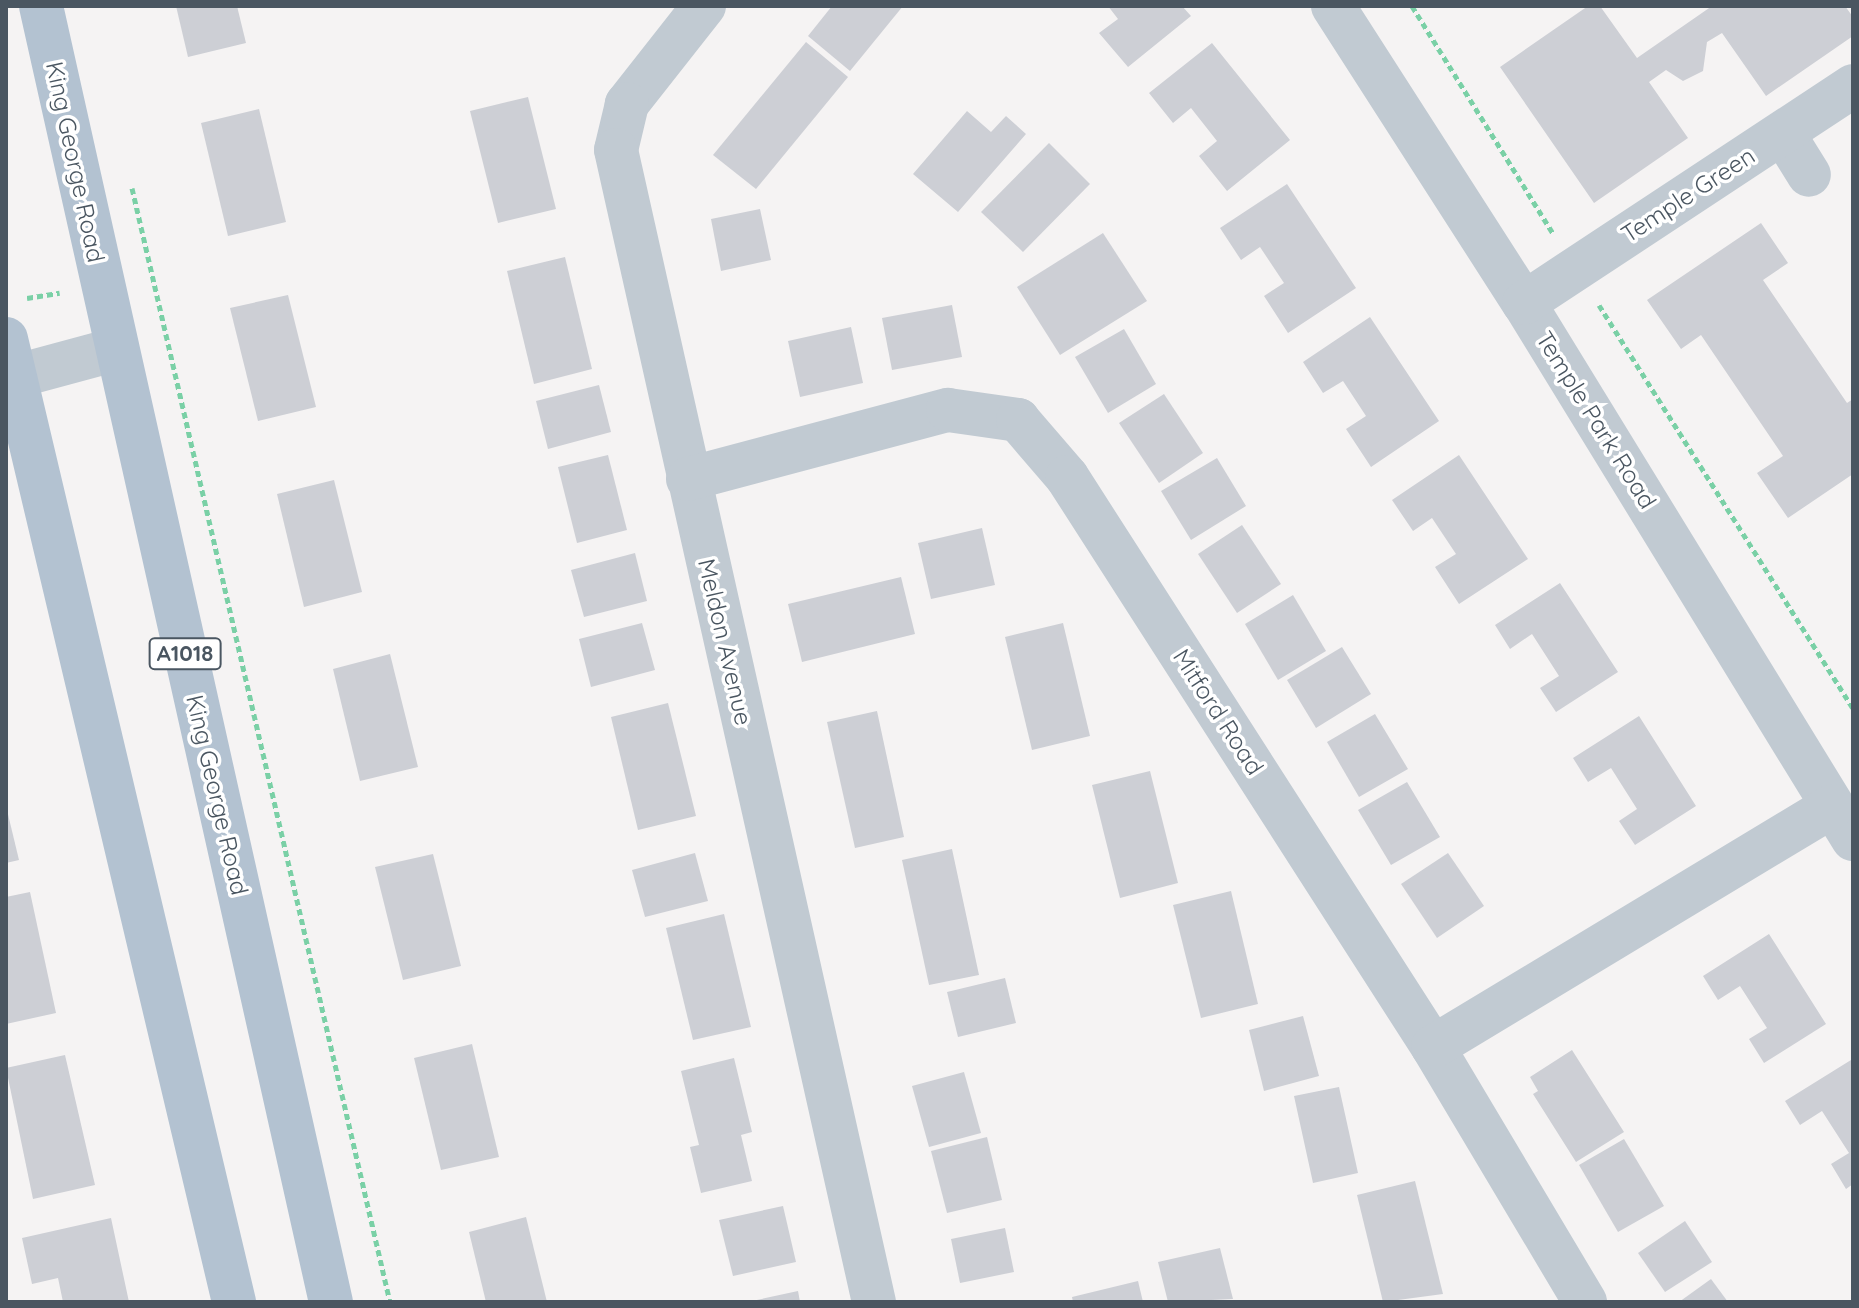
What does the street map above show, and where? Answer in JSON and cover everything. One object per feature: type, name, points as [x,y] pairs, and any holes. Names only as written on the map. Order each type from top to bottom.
[{"type":"main road","name":"King George Road","points":[[41,6],[331,1302]]},
{"type":"main road","points":[[9,365],[234,1302]]},
{"type":"street","name":"Temple Park Road","points":[[1333,6],[1524,303],[1842,822]]},
{"type":"street","name":"Meldon Avenue","points":[[683,13],[627,104],[616,150],[874,1302]]},
{"type":"street","name":"Temple Green","points":[[1524,303],[1853,86]]},
{"type":"street","points":[[1783,133],[1809,175]]},
{"type":"street","points":[[9,365],[117,349]]},
{"type":"street","name":"Mitford Road","points":[[688,479],[948,410],[1018,420],[1067,477],[1433,1047],[1585,1302]]},
{"type":"street","points":[[1433,1047],[1842,822]]},
{"type":"path","points":[[1412,6],[1853,708]]},
{"type":"path","points":[[128,172],[390,1302]]},
{"type":"path","points":[[152,506],[203,494]]},
{"type":"building","points":[[176,6],[237,6],[246,43],[188,57]]},
{"type":"building","points":[[832,6],[903,6],[850,71],[808,36]]},
{"type":"building","points":[[1108,6],[1182,6],[1191,16],[1128,67],[1099,33],[1118,19]]},
{"type":"building","points":[[1588,6],[1600,6],[1637,58],[1712,6],[1845,6],[1853,17],[1853,36],[1766,96],[1722,33],[1707,42],[1703,71],[1683,81],[1666,70],[1649,82],[1688,138],[1594,203],[1500,67]]},
{"type":"building","points":[[806,42],[848,77],[756,189],[713,155]]},
{"type":"building","points":[[1212,43],[1290,140],[1227,191],[1199,156],[1217,141],[1191,108],[1173,123],[1149,93]]},
{"type":"building","points":[[528,97],[556,209],[498,223],[470,111]]},
{"type":"building","points":[[259,109],[286,222],[228,236],[201,123]]},
{"type":"building","points":[[967,111],[991,132],[1006,116],[1026,134],[958,212],[913,174]]},
{"type":"building","points":[[1049,143],[1090,184],[1023,252],[981,212]]},
{"type":"building","points":[[1287,184],[1356,288],[1288,333],[1264,296],[1284,283],[1260,247],[1241,260],[1220,228]]},
{"type":"building","points":[[760,209],[771,260],[721,271],[711,219]]},
{"type":"building","points":[[1761,223],[1788,263],[1763,280],[1847,403],[1853,399],[1853,474],[1788,518],[1757,473],[1783,456],[1701,335],[1681,349],[1647,300]]},
{"type":"building","points":[[1103,233],[1147,301],[1060,355],[1017,287]]},
{"type":"building","points":[[565,257],[592,369],[534,384],[507,271]]},
{"type":"building","points":[[288,295],[316,407],[258,421],[230,308]]},
{"type":"building","points":[[952,305],[962,357],[892,370],[882,318]]},
{"type":"building","points":[[1370,317],[1439,421],[1371,467],[1346,429],[1366,416],[1343,381],[1323,393],[1303,362]]},
{"type":"building","points":[[851,327],[863,383],[800,397],[788,341]]},
{"type":"building","points":[[1124,329],[1156,384],[1108,413],[1075,357]]},
{"type":"building","points":[[599,385],[611,432],[548,449],[536,401]]},
{"type":"building","points":[[1164,394],[1203,453],[1159,483],[1119,423]]},
{"type":"building","points":[[608,455],[627,530],[577,543],[558,467]]},
{"type":"building","points":[[1459,455],[1528,559],[1459,604],[1435,567],[1456,554],[1432,518],[1413,531],[1392,500]]},
{"type":"building","points":[[1217,458],[1246,506],[1191,540],[1161,491]]},
{"type":"building","points":[[334,480],[362,592],[304,607],[277,494]]},
{"type":"building","points":[[1242,525],[1281,584],[1237,613],[1198,554]]},
{"type":"building","points":[[982,528],[995,585],[931,599],[918,543]]},
{"type":"building","points":[[635,553],[647,601],[584,617],[571,570]]},
{"type":"building","points":[[901,577],[915,634],[802,662],[788,604]]},
{"type":"building","points":[[1560,583],[1618,672],[1556,712],[1540,688],[1559,676],[1532,634],[1510,649],[1495,625]]},
{"type":"building","points":[[1293,595],[1326,651],[1278,680],[1245,624]]},
{"type":"building","points":[[642,623],[655,670],[591,687],[579,639]]},
{"type":"building","points":[[1063,623],[1090,736],[1032,750],[1005,637]]},
{"type":"building","points":[[1342,647],[1371,694],[1316,728],[1287,680]]},
{"type":"building","points":[[390,654],[418,767],[360,781],[333,669]]},
{"type":"building","points":[[668,703],[696,816],[638,830],[611,717]]},
{"type":"building","points":[[877,711],[904,837],[855,848],[827,722]]},
{"type":"building","points":[[1375,714],[1408,769],[1359,797],[1327,742]]},
{"type":"building","points":[[1639,716],[1696,806],[1635,845],[1619,821],[1637,809],[1611,768],[1588,782],[1573,758]]},
{"type":"building","points":[[1150,771],[1178,883],[1120,898],[1092,785]]},
{"type":"building","points":[[1407,782],[1440,837],[1391,865],[1358,810]]},
{"type":"building","points":[[6,806],[19,860],[6,863]]},
{"type":"building","points":[[952,849],[979,975],[929,985],[902,860]]},
{"type":"building","points":[[695,853],[708,901],[645,917],[632,870]]},
{"type":"building","points":[[1448,853],[1484,906],[1437,938],[1401,884]]},
{"type":"building","points":[[433,854],[461,966],[403,980],[375,867]]},
{"type":"building","points":[[1231,891],[1258,1004],[1201,1018],[1173,905]]},
{"type":"building","points":[[30,892],[56,1013],[6,1024],[6,897]]},
{"type":"building","points":[[724,914],[751,1027],[693,1040],[666,928]]},
{"type":"building","points":[[1769,934],[1826,1024],[1764,1063],[1749,1039],[1767,1028],[1740,986],[1718,1000],[1703,976]]},
{"type":"building","points":[[1005,978],[1016,1023],[958,1037],[947,992]]},
{"type":"building","points":[[1303,1016],[1319,1076],[1264,1091],[1249,1030]]},
{"type":"building","points":[[472,1044],[499,1157],[441,1170],[414,1058]]},
{"type":"building","points":[[1572,1050],[1624,1132],[1576,1162],[1533,1094],[1538,1091],[1530,1077]]},
{"type":"building","points":[[65,1055],[95,1185],[33,1199],[6,1068]]},
{"type":"building","points":[[734,1058],[752,1132],[741,1135],[752,1181],[701,1193],[690,1147],[699,1145],[681,1071]]},
{"type":"building","points":[[1851,1060],[1853,1184],[1846,1189],[1831,1164],[1849,1153],[1822,1111],[1800,1125],[1785,1101]]},
{"type":"building","points":[[964,1072],[981,1133],[929,1147],[912,1086]]},
{"type":"building","points":[[1339,1087],[1358,1173],[1313,1183],[1294,1096]]},
{"type":"building","points":[[987,1137],[1002,1200],[947,1213],[931,1151]]},
{"type":"building","points":[[1624,1139],[1664,1206],[1618,1232],[1579,1165]]},
{"type":"building","points":[[1415,1181],[1443,1294],[1383,1302],[1357,1195]]},
{"type":"building","points":[[783,1206],[796,1262],[733,1276],[719,1220]]},
{"type":"building","points":[[526,1217],[547,1302],[486,1302],[469,1232]]},
{"type":"building","points":[[111,1218],[129,1302],[63,1302],[58,1278],[32,1284],[22,1238]]},
{"type":"building","points":[[1685,1221],[1712,1262],[1665,1292],[1638,1253]]},
{"type":"building","points":[[1005,1228],[1014,1272],[960,1283],[951,1239]]},
{"type":"building","points":[[1220,1248],[1233,1299],[1168,1302],[1158,1262]]},
{"type":"building","points":[[1711,1279],[1728,1302],[1679,1302]]},
{"type":"building","points":[[1138,1281],[1143,1302],[1073,1302],[1072,1297]]},
{"type":"building","points":[[798,1291],[800,1302],[752,1301]]}]
